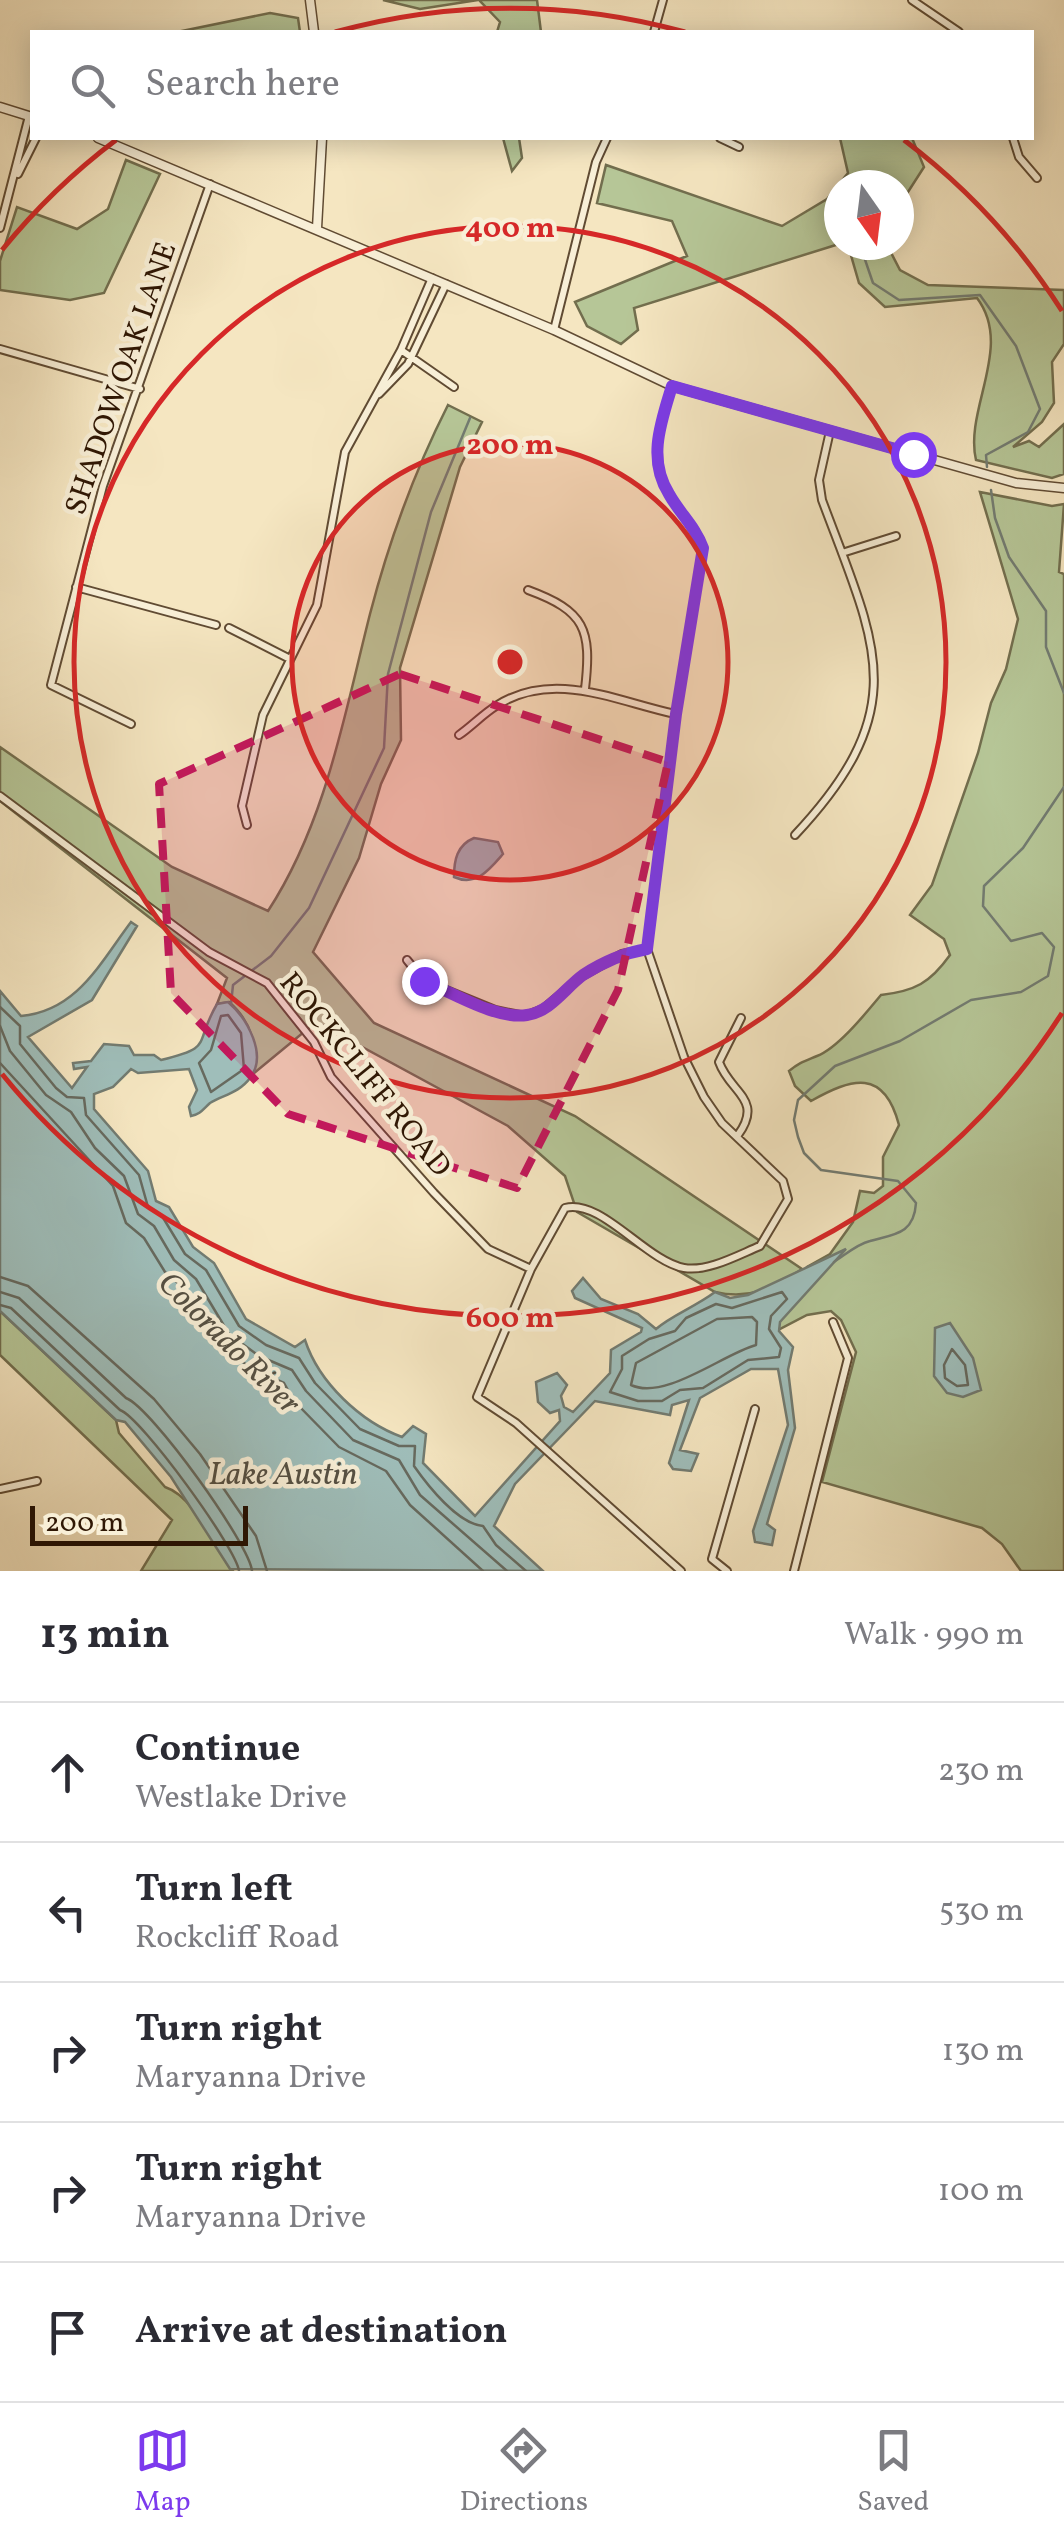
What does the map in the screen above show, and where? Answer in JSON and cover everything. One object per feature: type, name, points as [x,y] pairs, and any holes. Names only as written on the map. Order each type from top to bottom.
[{"type":"street","points":[[310,0],[314,30]]},
{"type":"street","points":[[655,30],[663,0]]},
{"type":"street","points":[[912,0],[956,30]]},
{"type":"street","points":[[0,107],[30,116]]},
{"type":"street","points":[[0,228],[30,120]]},
{"type":"street","points":[[17,175],[35,140]]},
{"type":"street","points":[[103,140],[554,330],[672,386],[1016,483],[1064,488]]},
{"type":"street","points":[[318,228],[322,140]]},
{"type":"street","points":[[554,330],[591,180],[606,140]]},
{"type":"street","points":[[724,140],[739,147]]},
{"type":"street","points":[[1014,140],[1019,157],[1038,178]]},
{"type":"street","name":"SHADOW OAK LANE","points":[[131,724],[50,685],[103,486],[210,184]]},
{"type":"street","points":[[248,825],[242,806],[259,734],[321,591],[345,452],[402,350],[432,278]]},
{"type":"street","points":[[378,395],[412,358],[446,284]]},
{"type":"street","points":[[0,349],[140,389]]},
{"type":"street","points":[[402,350],[454,387]]},
{"type":"street","points":[[672,386],[656,462],[669,495],[694,525],[703,548],[676,714],[647,949],[684,1057],[704,1097],[783,1181],[788,1199],[760,1246],[704,1267],[686,1268],[584,1206],[574,1205],[557,1216],[482,1380],[478,1402],[516,1423],[681,1571]]},
{"type":"street","points":[[795,834],[857,748],[875,699],[874,640],[820,480],[830,431]]},
{"type":"street","points":[[842,553],[896,536]]},
{"type":"street","points":[[76,587],[216,625]]},
{"type":"street","points":[[528,590],[559,602],[578,617],[587,636],[585,689]]},
{"type":"street","points":[[229,628],[290,659]]},
{"type":"street","points":[[459,735],[519,694],[543,687],[585,689],[676,714]]},
{"type":"street","name":"ROCKCLIFF ROAD","points":[[0,796],[193,941],[267,983],[314,1042],[331,1076],[434,1193],[488,1249],[531,1269]]},
{"type":"street","points":[[407,960],[424,981],[495,1010],[525,1016],[543,1009],[582,976],[622,954],[647,949]]},
{"type":"street","points":[[738,1135],[748,1120],[748,1107],[719,1062],[742,1018]]},
{"type":"street","points":[[794,1571],[848,1358],[833,1322]]},
{"type":"street","points":[[727,1571],[712,1559],[756,1410]]},
{"type":"street","points":[[0,1489],[38,1481]]},
{"type":"highlighted area","points":[[400,674],[668,762],[618,990],[517,1188],[288,1114],[171,993],[159,784]]},
{"type":"green space","points":[[383,0],[478,0],[420,9]]},
{"type":"green space","points":[[479,0],[537,0],[541,30],[498,30],[500,22]]},
{"type":"green space","points":[[270,13],[298,18],[300,30],[187,30]]},
{"type":"green space","points":[[504,140],[519,140],[522,158],[512,171]]},
{"type":"green space","points":[[840,140],[913,140],[924,167],[914,183],[914,170],[847,170]]},
{"type":"green space","points":[[126,160],[160,174],[104,293],[70,300],[0,290],[0,261],[17,207],[77,229],[108,209]]},
{"type":"green space","points":[[606,165],[782,226],[824,201],[824,249],[634,308],[638,330],[621,344],[587,326],[575,302],[687,256],[672,221],[597,203]]},
{"type":"green space","points":[[852,260],[895,260],[900,270],[928,285],[1064,290],[1064,344],[1052,362],[1054,403],[1042,422],[1013,447],[1029,441],[1039,447],[1064,424],[1064,474],[1052,478],[976,460],[976,420],[991,337],[977,298],[885,307],[859,283]]},
{"type":"green space","points":[[448,405],[482,422],[460,467],[400,668],[401,740],[381,784],[359,858],[313,952],[374,1023],[575,1116],[802,1269],[760,1291],[738,1295],[715,1292],[577,1212],[565,1176],[508,1126],[316,1022],[253,1074],[253,1044],[248,1026],[229,1002],[217,1004],[227,978],[0,801],[0,747],[172,867],[268,911],[288,877],[319,805],[385,560],[413,481]]},
{"type":"green space","points":[[980,492],[1052,506],[1064,504],[1059,572],[1064,574],[1064,1571],[1021,1571],[1002,1544],[982,1528],[822,1482],[856,1352],[841,1320],[831,1311],[807,1315],[776,1331],[769,1319],[807,1267],[830,1254],[853,1222],[860,1191],[874,1193],[883,1186],[883,1157],[899,1125],[885,1094],[875,1086],[853,1083],[811,1101],[795,1086],[789,1071],[834,1046],[881,995],[921,984],[950,955],[944,939],[910,915],[932,885],[978,753],[991,703],[1006,669],[1018,619]]},
{"type":"green space","points":[[0,1311],[116,1420],[119,1433],[165,1487],[195,1512],[233,1571],[141,1571],[172,1520],[0,1355]]},
{"type":"water","points":[[474,838],[498,842],[503,854],[475,878],[454,877],[458,854]]},
{"type":"water","name":"Lake Austin","points":[[131,922],[137,926],[92,1000],[28,1037],[72,1088],[87,1067],[74,1069],[73,1063],[91,1061],[104,1044],[129,1046],[134,1055],[154,1055],[161,1060],[178,1056],[200,1042],[217,1004],[228,1002],[235,1009],[253,1037],[257,1059],[242,1087],[191,1116],[189,1107],[197,1090],[189,1069],[138,1073],[131,1069],[113,1087],[94,1094],[94,1109],[148,1171],[156,1201],[169,1207],[193,1247],[214,1263],[246,1319],[295,1347],[305,1340],[331,1386],[372,1422],[402,1437],[413,1426],[426,1434],[423,1463],[475,1516],[560,1421],[559,1410],[550,1413],[538,1402],[536,1382],[557,1373],[567,1385],[561,1396],[564,1407],[573,1412],[610,1373],[611,1350],[641,1332],[642,1328],[575,1298],[572,1291],[583,1278],[601,1299],[638,1314],[656,1329],[715,1292],[730,1298],[748,1295],[846,1249],[780,1322],[779,1331],[793,1347],[788,1370],[795,1428],[767,1524],[775,1530],[772,1545],[755,1542],[753,1531],[788,1425],[778,1369],[751,1369],[700,1398],[680,1450],[698,1454],[691,1471],[673,1469],[669,1463],[689,1400],[672,1405],[670,1415],[595,1401],[515,1484],[494,1526],[543,1571],[230,1569],[171,1477],[125,1422],[116,1420],[0,1311],[0,991],[21,1016],[57,1005],[85,982]]},
{"type":"water","points":[[950,1323],[973,1358],[981,1390],[963,1397],[947,1393],[934,1376],[935,1328]]},
{"type":"waterway","points":[[865,260],[873,283],[899,300],[980,295],[1016,346],[1040,409],[1028,432],[986,455],[987,467]]},
{"type":"waterway","points":[[231,1004],[233,985],[271,956],[309,908],[384,748],[388,674],[431,512],[470,418]]},
{"type":"waterway","points":[[991,490],[995,518],[1009,557],[1046,611],[1046,647],[1064,693]]},
{"type":"waterway","points":[[834,1262],[860,1245],[902,1231],[911,1221],[916,1203],[898,1181],[821,1170],[804,1153],[798,1137],[794,1120],[798,1100],[835,1066],[900,1041],[971,1000],[1021,992],[1048,976],[1054,947],[1042,933],[1011,941],[983,906],[984,886],[1023,848],[1064,787]]},
{"type":"route","points":[[424,981],[495,1010],[525,1016],[543,1009],[582,976],[622,954],[647,949],[676,714],[703,548],[694,525],[669,495],[656,462],[672,386],[913,454]]},
{"type":"water label","name":"Colorado River","points":[[230,1342]]}]
